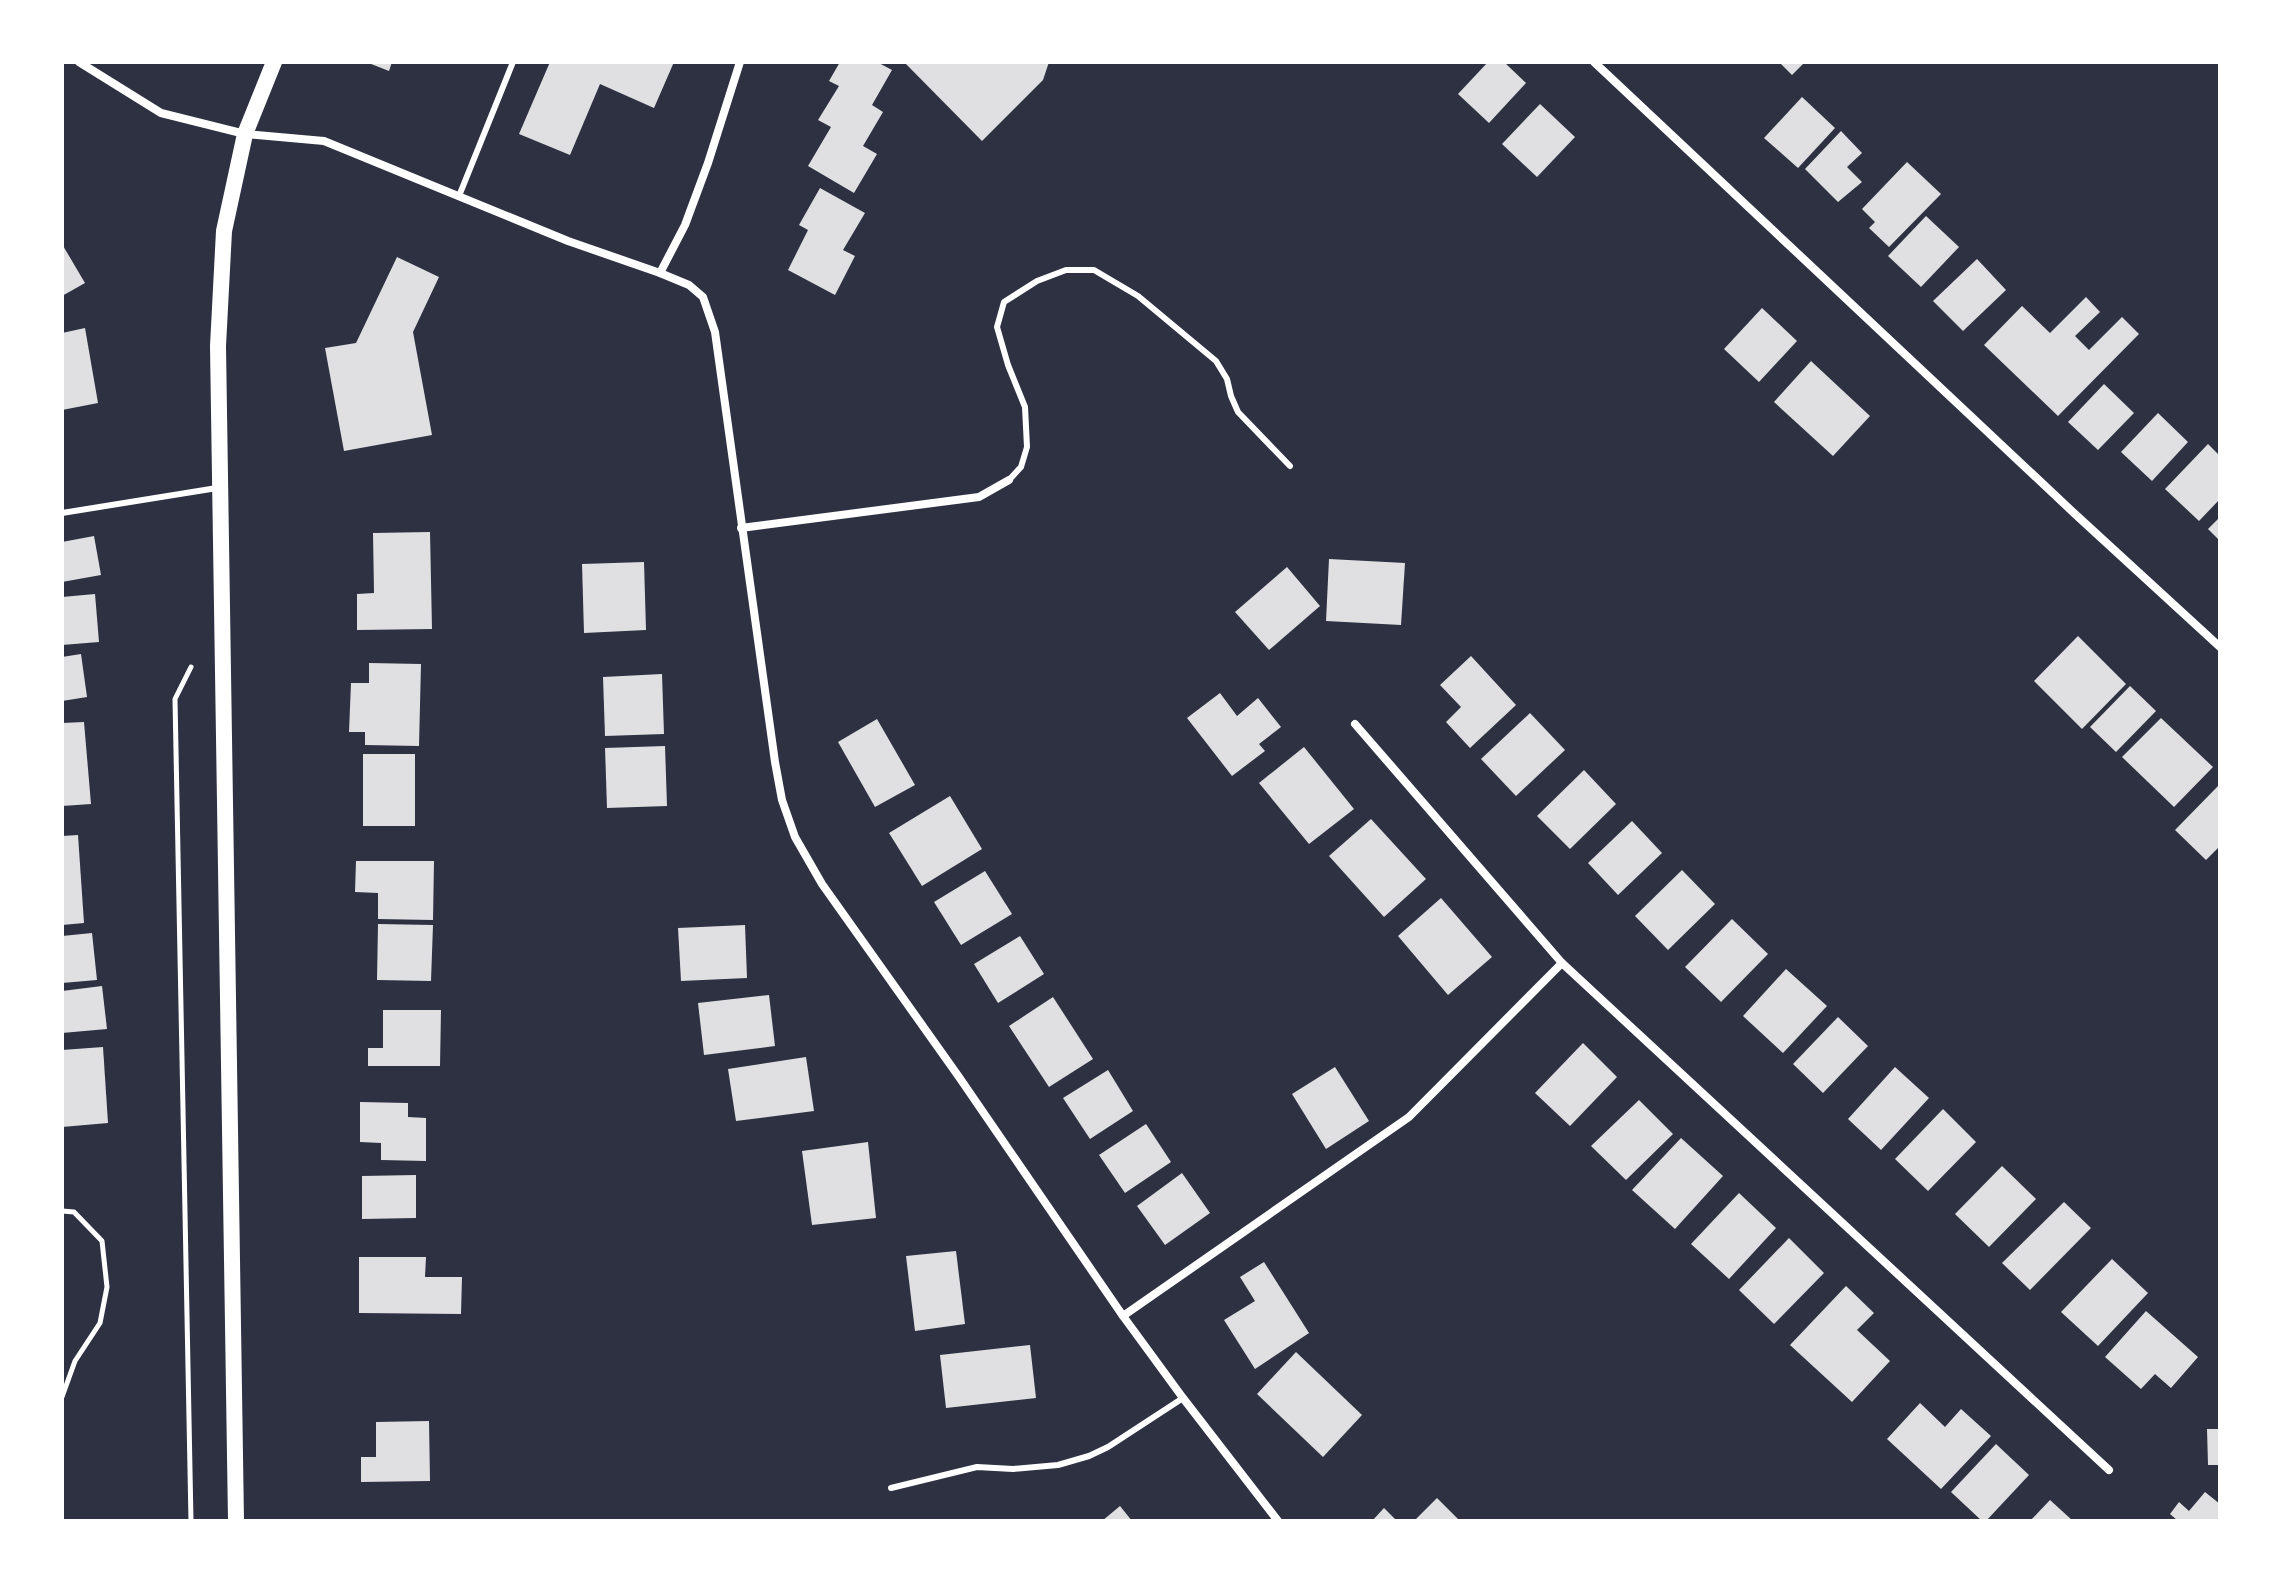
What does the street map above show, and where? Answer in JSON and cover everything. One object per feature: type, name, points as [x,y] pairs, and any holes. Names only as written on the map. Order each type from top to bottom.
[{"type":"main road","points":[[236,1521],[218,346],[224,231],[245,134],[274,62]]},
{"type":"street","points":[[79,62],[161,113],[245,134],[324,141],[568,241],[660,273],[689,285],[703,297],[715,332],[775,762],[782,800],[795,837],[822,884],[1123,1316],[1278,1521]]},
{"type":"street","points":[[660,273],[685,225],[740,62]]},
{"type":"street","points":[[1594,62],[2220,647]]},
{"type":"street","points":[[741,528],[979,497],[1009,480]]},
{"type":"street","points":[[1355,724],[1562,963],[2109,1470]]},
{"type":"street","points":[[1123,1316],[1409,1117],[1562,963]]},
{"type":"lane","points":[[459,196],[513,62]]},
{"type":"lane","points":[[1009,480],[1021,467],[1027,447],[1025,407],[997,327],[1004,302],[1037,281],[1066,270],[1094,270],[1138,296],[1216,361],[1227,379],[1238,412],[1290,466]]},
{"type":"lane","points":[[62,513],[220,488]]},
{"type":"lane","points":[[891,1488],[977,1467],[1013,1469],[1058,1465],[1089,1456],[1183,1398]]},
{"type":"path","points":[[191,1521],[175,699],[195,657]]},
{"type":"path","points":[[62,1211],[74,1212],[102,1241],[107,1287],[100,1323],[75,1361],[62,1397]]},
{"type":"building","points":[[366,62],[392,62],[389,71]]},
{"type":"building","points":[[550,62],[674,62],[654,108],[600,84],[570,155],[519,134]]},
{"type":"building","points":[[840,62],[877,62],[892,70],[872,105],[883,112],[863,146],[877,154],[854,193],[808,166],[831,127],[818,120],[839,86],[829,81]]},
{"type":"building","points":[[904,62],[1049,62],[1043,80],[982,141]]},
{"type":"building","points":[[1488,62],[1504,62],[1526,83],[1489,123],[1458,94]]},
{"type":"building","points":[[1779,62],[1805,62],[1792,75]]},
{"type":"building","points":[[1802,97],[1835,128],[1798,168],[1764,138]]},
{"type":"building","points":[[1540,104],[1575,137],[1537,177],[1502,144]]},
{"type":"building","points":[[1841,131],[1862,153],[1847,167],[1862,182],[1838,202],[1805,169]]},
{"type":"building","points":[[1907,162],[1941,194],[1889,247],[1869,228],[1875,222],[1862,209]]},
{"type":"building","points":[[820,188],[865,213],[843,250],[855,256],[835,295],[788,270],[808,230],[799,225]]},
{"type":"building","points":[[1926,216],[1959,247],[1921,287],[1888,256]]},
{"type":"building","points":[[62,244],[85,283],[62,296]]},
{"type":"building","points":[[397,257],[439,277],[413,332],[432,435],[344,451],[325,348],[356,343]]},
{"type":"building","points":[[1977,259],[2006,290],[1963,331],[1933,301]]},
{"type":"building","points":[[2086,297],[2100,312],[2075,336],[2089,350],[2122,317],[2139,334],[2058,416],[1984,345],[2022,306],[2050,333]]},
{"type":"building","points":[[1762,308],[1797,341],[1759,382],[1724,349]]},
{"type":"building","points":[[85,328],[98,403],[62,410],[62,333]]},
{"type":"building","points":[[1811,361],[1870,416],[1833,456],[1774,402]]},
{"type":"building","points":[[2104,384],[2134,413],[2098,450],[2068,422]]},
{"type":"building","points":[[2158,413],[2188,442],[2152,481],[2121,452]]},
{"type":"building","points":[[2208,444],[2220,456],[2220,499],[2199,521],[2165,489]]},
{"type":"building","points":[[2220,517],[2220,541],[2208,529]]},
{"type":"building","points":[[430,532],[432,629],[357,630],[357,594],[374,593],[373,533]]},
{"type":"building","points":[[94,536],[101,575],[62,582],[62,542]]},
{"type":"building","points":[[1329,559],[1405,563],[1401,625],[1326,621]]},
{"type":"building","points":[[644,562],[646,630],[584,633],[582,564]]},
{"type":"building","points":[[1287,567],[1320,606],[1269,650],[1235,612]]},
{"type":"building","points":[[95,594],[99,642],[62,645],[62,597]]},
{"type":"building","points":[[2078,636],[2126,684],[2082,729],[2034,681]]},
{"type":"building","points":[[81,654],[87,697],[62,701],[62,657]]},
{"type":"building","points":[[1471,656],[1516,705],[1470,748],[1446,722],[1461,707],[1440,685]]},
{"type":"building","points":[[369,663],[421,664],[419,746],[365,745],[365,732],[349,732],[351,683],[369,683]]},
{"type":"building","points":[[662,674],[664,734],[605,736],[603,677]]},
{"type":"building","points":[[2130,686],[2156,711],[2116,752],[2090,727]]},
{"type":"building","points":[[1220,693],[1237,716],[1258,698],[1281,727],[1259,744],[1265,751],[1232,776],[1187,718]]},
{"type":"building","points":[[1530,713],[1565,750],[1516,796],[1481,759]]},
{"type":"building","points":[[2161,718],[2213,767],[2174,807],[2122,757]]},
{"type":"building","points":[[877,719],[915,785],[875,807],[838,742]]},
{"type":"building","points":[[84,722],[91,804],[62,806],[62,723]]},
{"type":"building","points":[[665,746],[667,806],[607,808],[605,748]]},
{"type":"building","points":[[1304,747],[1354,809],[1309,844],[1259,783]]},
{"type":"building","points":[[363,754],[415,754],[415,826],[363,826]]},
{"type":"building","points":[[1584,770],[1616,804],[1570,849],[1537,816]]},
{"type":"building","points":[[2220,784],[2220,846],[2206,860],[2175,830]]},
{"type":"building","points":[[950,796],[982,849],[922,886],[889,833]]},
{"type":"building","points":[[1371,819],[1426,879],[1384,917],[1329,856]]},
{"type":"building","points":[[1632,821],[1662,853],[1618,895],[1588,863]]},
{"type":"building","points":[[78,835],[84,923],[62,925],[62,836]]},
{"type":"building","points":[[356,861],[434,861],[433,920],[378,919],[378,893],[355,892]]},
{"type":"building","points":[[1682,870],[1715,904],[1668,950],[1635,916]]},
{"type":"building","points":[[985,871],[1012,914],[961,945],[934,902]]},
{"type":"building","points":[[1441,898],[1492,957],[1448,995],[1398,936]]},
{"type":"building","points":[[1732,919],[1768,954],[1721,1002],[1685,967]]},
{"type":"building","points":[[378,924],[433,925],[431,981],[377,980]]},
{"type":"building","points":[[745,925],[747,978],[681,981],[678,928]]},
{"type":"building","points":[[92,933],[97,980],[62,983],[62,936]]},
{"type":"building","points":[[1020,936],[1044,974],[998,1003],[974,964]]},
{"type":"building","points":[[1786,969],[1827,1006],[1783,1053],[1743,1016]]},
{"type":"building","points":[[102,986],[107,1029],[62,1033],[62,991]]},
{"type":"building","points":[[769,995],[775,1046],[704,1055],[698,1003]]},
{"type":"building","points":[[1053,997],[1093,1059],[1049,1087],[1009,1026]]},
{"type":"building","points":[[383,1010],[441,1010],[440,1066],[368,1066],[368,1048],[383,1048]]},
{"type":"building","points":[[1838,1017],[1868,1046],[1823,1093],[1793,1064]]},
{"type":"building","points":[[1583,1043],[1617,1077],[1570,1126],[1535,1093]]},
{"type":"building","points":[[103,1047],[108,1123],[62,1127],[62,1050]]},
{"type":"building","points":[[806,1057],[814,1111],[736,1121],[728,1069]]},
{"type":"building","points":[[1335,1067],[1369,1121],[1326,1149],[1292,1094]]},
{"type":"building","points":[[1895,1067],[1929,1098],[1881,1150],[1848,1119]]},
{"type":"building","points":[[1108,1070],[1133,1111],[1090,1139],[1063,1098]]},
{"type":"building","points":[[1639,1100],[1673,1134],[1626,1180],[1591,1146]]},
{"type":"building","points":[[360,1102],[408,1103],[408,1117],[426,1118],[426,1161],[381,1160],[381,1143],[360,1142]]},
{"type":"building","points":[[1943,1109],[1976,1142],[1928,1191],[1895,1159]]},
{"type":"building","points":[[1146,1124],[1171,1162],[1125,1193],[1099,1155]]},
{"type":"building","points":[[1681,1138],[1723,1176],[1675,1229],[1632,1190]]},
{"type":"building","points":[[868,1142],[876,1218],[812,1225],[802,1151]]},
{"type":"building","points":[[2002,1166],[2036,1199],[1989,1247],[1955,1214]]},
{"type":"building","points":[[1182,1173],[1210,1213],[1165,1245],[1137,1206]]},
{"type":"building","points":[[416,1175],[416,1218],[362,1219],[362,1176]]},
{"type":"building","points":[[1739,1193],[1776,1228],[1729,1279],[1691,1244]]},
{"type":"building","points":[[2064,1202],[2091,1228],[2030,1290],[2002,1263]]},
{"type":"building","points":[[1789,1238],[1824,1273],[1774,1324],[1739,1290]]},
{"type":"building","points":[[956,1251],[965,1324],[915,1331],[906,1256]]},
{"type":"building","points":[[359,1257],[426,1257],[425,1277],[462,1277],[461,1314],[359,1313]]},
{"type":"building","points":[[2112,1259],[2148,1293],[2098,1346],[2061,1312]]},
{"type":"building","points":[[1264,1262],[1309,1333],[1255,1369],[1224,1320],[1255,1301],[1240,1277]]},
{"type":"building","points":[[1846,1286],[1874,1313],[1857,1330],[1890,1361],[1852,1402],[1790,1345]]},
{"type":"building","points":[[2146,1311],[2198,1357],[2171,1388],[2155,1374],[2141,1389],[2105,1357]]},
{"type":"building","points":[[1030,1345],[1036,1398],[946,1408],[940,1355]]},
{"type":"building","points":[[1296,1352],[1362,1415],[1323,1457],[1257,1394]]},
{"type":"building","points":[[1920,1403],[1945,1427],[1961,1409],[1991,1436],[1941,1489],[1887,1439]]},
{"type":"building","points":[[429,1421],[430,1481],[361,1482],[361,1457],[376,1457],[376,1422]]},
{"type":"building","points":[[2207,1429],[2220,1429],[2220,1465],[2208,1465]]},
{"type":"building","points":[[1996,1444],[2029,1475],[1986,1521],[1982,1521],[1951,1492]]},
{"type":"building","points":[[2205,1492],[2220,1504],[2220,1521],[2176,1521],[2170,1514],[2179,1502],[2189,1511]]},
{"type":"building","points":[[1437,1498],[1460,1521],[1414,1521]]},
{"type":"building","points":[[2050,1500],[2073,1521],[2030,1521]]},
{"type":"building","points":[[1120,1506],[1132,1521],[1102,1521]]},
{"type":"building","points":[[1384,1508],[1397,1521],[1372,1521]]}]
